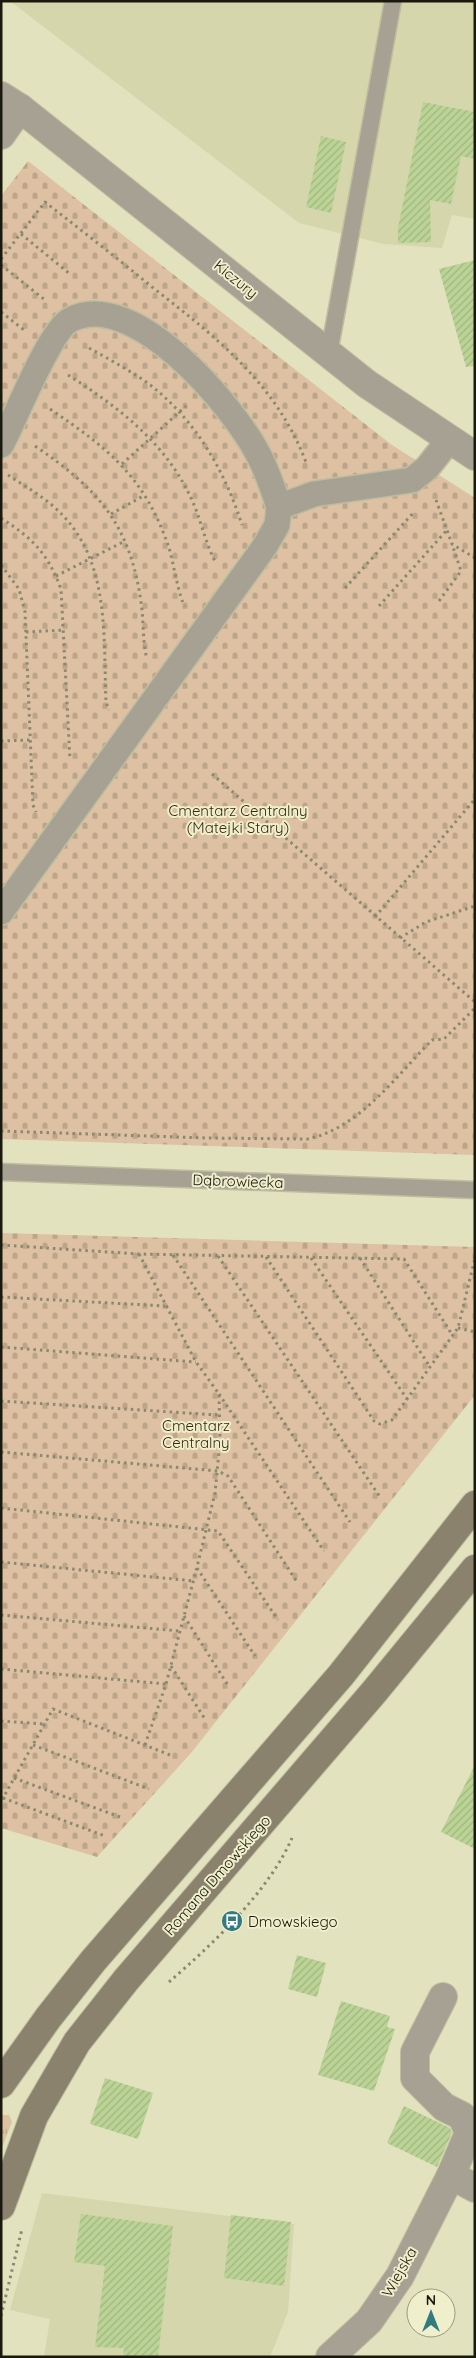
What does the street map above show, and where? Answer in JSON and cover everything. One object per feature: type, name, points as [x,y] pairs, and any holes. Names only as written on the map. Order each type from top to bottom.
[{"type":"main road","points":[[1,2084],[48,2018],[93,1961],[341,1675],[475,1505]]},
{"type":"main road","name":"Romana Dmowskiego","points":[[1,2206],[34,2116],[77,2042],[126,1980],[362,1707],[475,1569]]},
{"type":"street","name":"Kiczury","points":[[11,102],[368,384],[475,456]]},
{"type":"street","points":[[1,135],[11,102]]},
{"type":"street","points":[[1,912],[265,546],[277,525],[279,507],[258,454],[236,418],[209,386],[171,351],[127,321],[110,315],[95,314],[64,325],[42,358],[6,437]]},
{"type":"street","points":[[279,507],[314,494],[421,488],[428,468],[450,439]]},
{"type":"street","name":"Wiejska","points":[[330,2357],[369,2321],[463,2181],[469,2133],[462,2116],[444,2108],[415,2078],[415,2052],[443,1997]]},
{"type":"lane","points":[[329,353],[393,1]]},
{"type":"lane","name":"Dąbrowiecka","points":[[1,1172],[475,1190]]},
{"type":"path","points":[[21,234],[70,274]]},
{"type":"path","points":[[1,265],[64,325],[143,380],[180,412],[210,452],[223,474],[245,534],[265,546]]},
{"type":"path","points":[[42,358],[121,411],[150,439],[179,475],[191,497],[216,564],[240,581]]},
{"type":"path","points":[[122,464],[209,386]]},
{"type":"path","points":[[27,393],[85,433],[122,464],[145,495],[164,532],[177,577],[182,603],[210,623]]},
{"type":"path","points":[[6,437],[79,478],[111,514],[126,541],[138,581],[148,662],[165,685]]},
{"type":"path","points":[[1,471],[54,507],[77,533],[90,558],[99,584],[102,604],[107,707],[115,716],[134,729]]},
{"type":"path","points":[[346,588],[421,488],[436,500],[461,571],[439,601]]},
{"type":"path","points":[[111,514],[145,495]]},
{"type":"path","points":[[1,518],[30,537],[43,554],[61,589],[70,760]]},
{"type":"path","points":[[379,606],[447,530]]},
{"type":"path","points":[[56,576],[126,541]]},
{"type":"path","points":[[452,544],[475,558]]},
{"type":"path","points":[[1,565],[14,579],[21,594],[26,632],[34,810],[61,831]]},
{"type":"path","points":[[26,632],[64,630]]},
{"type":"path","points":[[1,742],[30,740]]},
{"type":"path","points":[[212,774],[475,1002]]},
{"type":"path","points":[[375,917],[475,799]]},
{"type":"path","points":[[400,938],[426,922],[475,906]]},
{"type":"path","points":[[1,1131],[207,1138],[307,1139],[319,1136],[334,1131],[353,1118],[432,1040],[444,1039],[475,1008]]},
{"type":"path","points":[[1,1245],[139,1254],[404,1259],[453,1336]]},
{"type":"path","points":[[139,1254],[196,1362],[324,1551]]},
{"type":"path","points":[[172,1255],[350,1522]]},
{"type":"path","points":[[218,1256],[380,1497]]},
{"type":"path","points":[[266,1256],[374,1421],[387,1424],[407,1400],[458,1328],[475,1258]]},
{"type":"path","points":[[311,1257],[407,1400]]},
{"type":"path","points":[[360,1258],[430,1367]]},
{"type":"path","points":[[1,1297],[165,1306]]},
{"type":"path","points":[[458,1328],[475,1332]]},
{"type":"path","points":[[1,1347],[196,1362]]},
{"type":"path","points":[[145,1744],[166,1684],[194,1581],[206,1528],[218,1470],[219,1394]]},
{"type":"path","points":[[1,1401],[218,1416]]},
{"type":"path","points":[[1,1452],[218,1470],[228,1476],[297,1582]]},
{"type":"path","points":[[1,1508],[206,1528],[218,1531],[278,1620]]},
{"type":"path","points":[[1,1562],[194,1581]]},
{"type":"path","points":[[197,1567],[255,1656]]},
{"type":"path","points":[[1,1615],[179,1631]]},
{"type":"path","points":[[184,1616],[229,1687]]},
{"type":"path","points":[[171,1666],[205,1719]]},
{"type":"path","points":[[1,1669],[166,1684]]},
{"type":"path","points":[[105,1836],[2,1797],[53,1709],[170,1755]]},
{"type":"path","points":[[1,1721],[44,1724]]},
{"type":"path","points":[[33,1745],[149,1789]]},
{"type":"path","points":[[14,1778],[120,1817]]},
{"type":"path","points":[[164,1987],[217,1939],[278,1867],[293,1835]]},
{"type":"path","points":[[1,2316],[24,2220]]},
{"type":"shaded area","points":[[10,1],[475,1],[475,219],[452,215],[442,248],[383,244],[299,223]]},
{"type":"shaded area","points":[[42,2193],[294,2224],[288,2312],[270,2357],[44,2357],[50,2319],[10,2310]]},
{"type":"green space","name":"Cmentarz Centralny (Matejki Stary)","points":[[28,161],[392,445],[475,498],[475,1155],[1,1139],[1,196]]},
{"type":"green space","name":"Cmentarz Centralny","points":[[1,1233],[475,1247],[475,1395],[191,1753],[97,1857],[1,1828]]},
{"type":"green space","points":[[1,2115],[9,2115],[12,2122],[1,2150]]},
{"type":"building","points":[[423,102],[475,112],[475,159],[461,156],[451,204],[430,200],[431,242],[398,243],[398,228]]},
{"type":"building","points":[[321,136],[346,142],[331,213],[306,207]]},
{"type":"building","points":[[475,260],[475,366],[466,367],[439,269]]},
{"type":"building","points":[[475,1765],[475,1849],[441,1832]]},
{"type":"building","points":[[297,1955],[326,1963],[317,1997],[288,1989]]},
{"type":"building","points":[[341,2001],[390,2016],[387,2027],[395,2029],[374,2091],[318,2075]]},
{"type":"building","points":[[105,2078],[153,2093],[138,2139],[90,2124]]},
{"type":"building","points":[[404,2106],[450,2128],[452,2133],[437,2167],[387,2143]]},
{"type":"building","points":[[81,2214],[173,2226],[158,2357],[123,2357],[124,2348],[95,2347],[105,2266],[74,2262]]},
{"type":"building","points":[[231,2215],[291,2222],[284,2286],[224,2278]]},
{"type":"place","name":"Dmowskiego","points":[[232,1921]]}]
